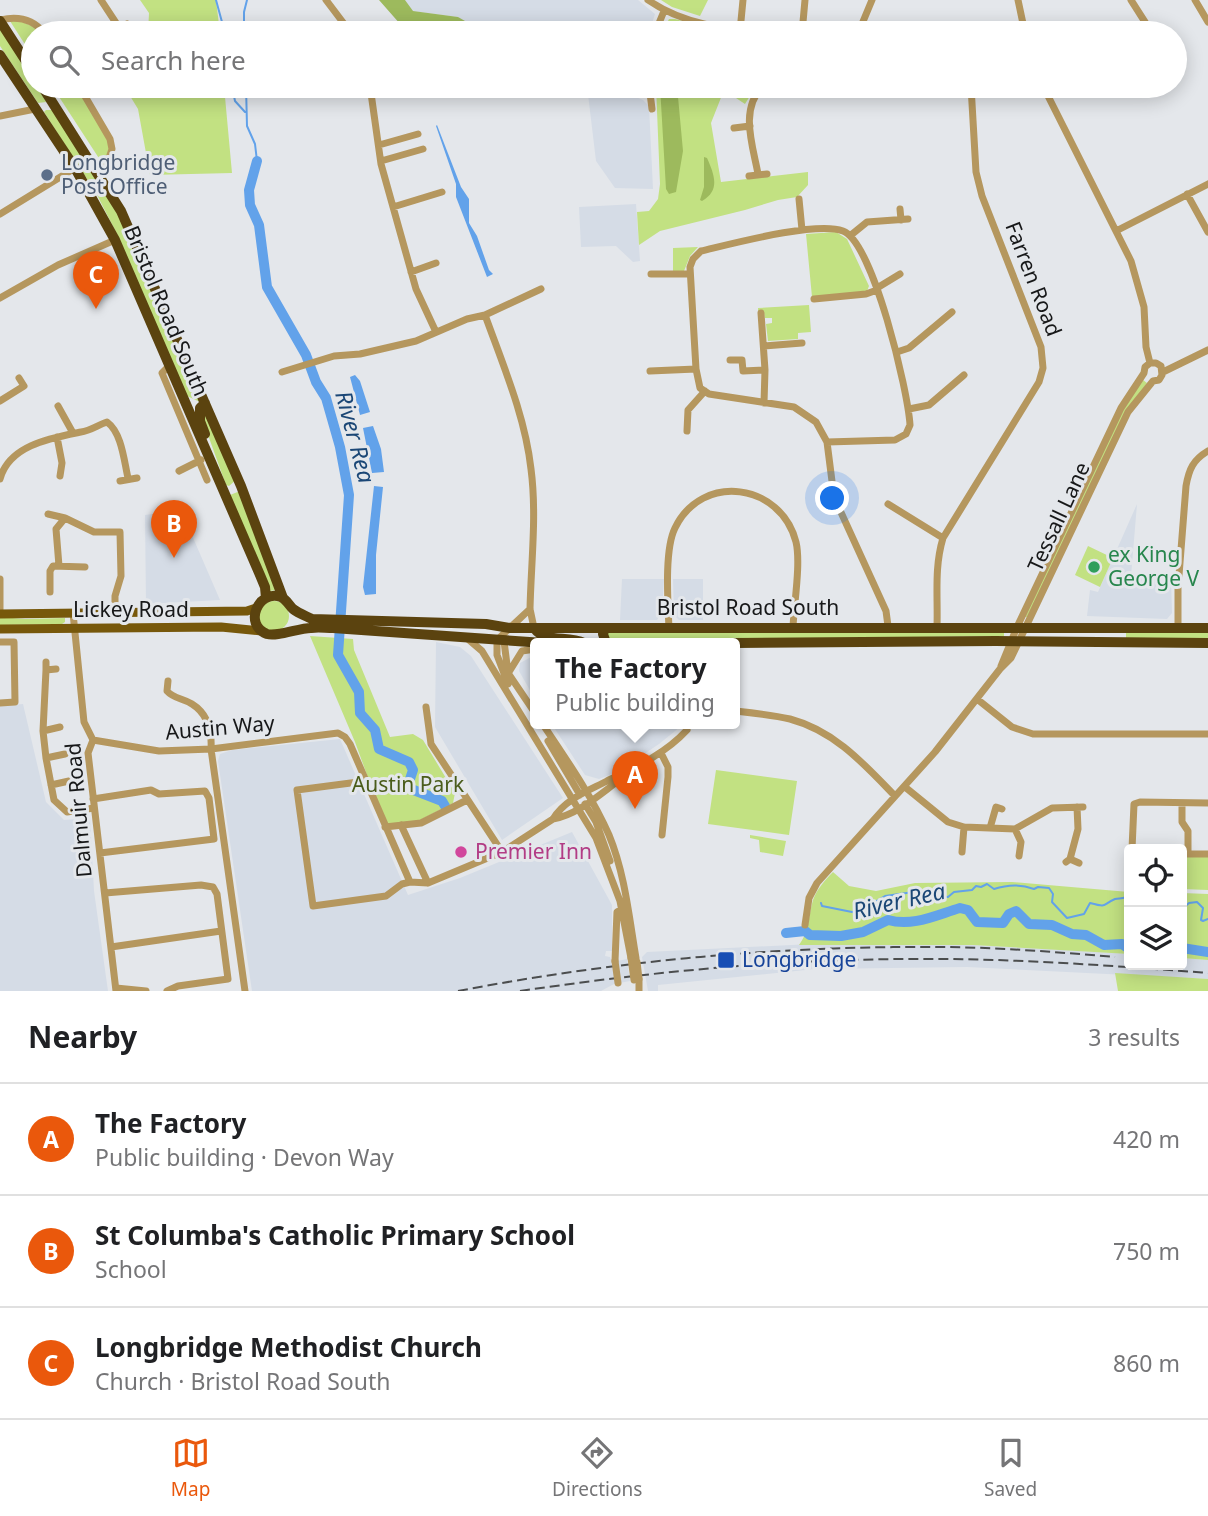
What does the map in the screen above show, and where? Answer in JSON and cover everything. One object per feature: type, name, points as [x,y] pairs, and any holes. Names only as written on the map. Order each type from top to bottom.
[{"type":"highway","points":[[0,20],[21,53]]},
{"type":"highway","name":"Bristol Road South","points":[[0,55],[21,87]]},
{"type":"highway","name":"Bristol Road South","points":[[28,98],[75,168],[115,240],[205,459],[224,491],[265,587],[265,598]]},
{"type":"highway","name":"Bristol Road South","points":[[50,98],[121,211],[204,407],[240,484],[283,598]]},
{"type":"highway","points":[[35,109],[55,105]]},
{"type":"highway","points":[[183,400],[204,407],[200,421],[208,439],[205,459]]},
{"type":"highway","points":[[224,491],[240,484]]},
{"type":"highway","points":[[267,556],[290,596],[299,606],[331,623]]},
{"type":"highway","points":[[265,598],[283,598],[292,608],[292,621],[287,631],[274,635],[261,631],[255,623],[256,608],[265,598]]},
{"type":"highway","name":"Bristol Road South","points":[[292,608],[312,619],[331,623],[530,642]]},
{"type":"highway","points":[[428,622],[440,626],[484,629],[500,639]]},
{"type":"highway","name":"Bristol Road South","points":[[355,626],[428,622],[486,624],[510,628],[888,626],[937,627],[1019,635]]},
{"type":"highway","name":"Bristol Road South","points":[[287,631],[331,623]]},
{"type":"highway","points":[[888,626],[893,631],[913,633],[916,642]]},
{"type":"highway","name":"Bristol Road South","points":[[740,643],[996,641],[1045,627],[1208,628]]},
{"type":"highway","points":[[1095,627],[1118,632],[1122,642]]},
{"type":"highway","points":[[534,628],[538,634],[547,638]]},
{"type":"highway","points":[[604,638],[606,628]]},
{"type":"highway","points":[[1019,635],[1095,637],[1107,642],[1208,643]]},
{"type":"main road","name":"Lickey Road","points":[[0,614],[247,611],[256,608]]},
{"type":"main road","name":"Lickey Road","points":[[0,629],[221,627],[261,631]]},
{"type":"street","points":[[102,0],[115,21]]},
{"type":"street","points":[[326,0],[342,21]]},
{"type":"street","points":[[648,0],[664,11],[689,21]]},
{"type":"street","points":[[741,21],[743,0]]},
{"type":"street","points":[[803,21],[805,0]]},
{"type":"street","points":[[863,21],[872,0]]},
{"type":"street","points":[[1018,0],[1022,21]]},
{"type":"street","points":[[1132,0],[1145,21]]},
{"type":"street","points":[[1201,2],[1208,22]]},
{"type":"street","points":[[660,21],[664,11]]},
{"type":"street","points":[[0,20],[14,17],[25,21]]},
{"type":"street","points":[[86,98],[110,139],[112,149],[102,179]]},
{"type":"street","points":[[371,98],[381,161],[393,207],[416,289],[436,332]]},
{"type":"street","points":[[651,98],[652,109]]},
{"type":"street","points":[[755,98],[749,106],[758,174]]},
{"type":"street","name":"Farren Road","points":[[937,627],[937,567],[943,538],[1039,382],[1043,368],[1041,347],[978,182],[972,98]]},
{"type":"street","points":[[1049,98],[1131,261],[1144,307],[1146,347],[1150,363]]},
{"type":"street","points":[[0,116],[35,109]]},
{"type":"street","points":[[734,128],[750,126]]},
{"type":"street","points":[[379,145],[418,134]]},
{"type":"street","points":[[381,161],[423,149]]},
{"type":"street","points":[[0,214],[75,168]]},
{"type":"street","points":[[749,176],[767,174]]},
{"type":"street","points":[[1116,231],[1208,184]]},
{"type":"street","points":[[393,207],[442,192]]},
{"type":"street","points":[[1187,194],[1208,232]]},
{"type":"street","points":[[799,199],[802,230]]},
{"type":"street","points":[[851,236],[867,222],[904,219],[900,209]]},
{"type":"street","points":[[827,442],[895,440],[909,430],[909,409],[897,352],[877,289],[851,236],[840,230],[802,230],[701,251],[691,263],[690,274],[697,381],[705,391],[794,407],[816,422],[827,442],[834,497],[886,611],[888,626]]},
{"type":"street","points":[[0,298],[58,265],[115,240]]},
{"type":"street","points":[[411,272],[436,263]]},
{"type":"street","points":[[652,274],[690,274]]},
{"type":"street","points":[[814,299],[866,294],[896,274]]},
{"type":"street","points":[[286,371],[334,356],[385,350],[416,341],[467,319],[485,315],[541,289]]},
{"type":"street","points":[[897,352],[909,348],[950,314],[940,308]]},
{"type":"street","points":[[485,315],[522,421],[531,468],[533,494],[530,609],[534,628]]},
{"type":"street","points":[[764,403],[765,318]]},
{"type":"street","points":[[764,346],[802,342]]},
{"type":"street","points":[[1163,372],[1158,364],[1150,363],[1145,367],[1144,373],[1146,378],[1153,381],[1161,378],[1163,372],[1208,350]]},
{"type":"street","points":[[730,360],[741,360],[743,370],[765,370]]},
{"type":"street","points":[[169,366],[162,373],[205,459],[207,480]]},
{"type":"street","points":[[650,371],[696,369]]},
{"type":"street","name":"Tessall Lane","points":[[805,925],[809,898],[817,883],[905,787],[1000,669],[1012,658],[1019,635],[1121,408],[1144,373]]},
{"type":"street","points":[[909,409],[929,405],[964,375]]},
{"type":"street","points":[[0,401],[24,386],[19,377]]},
{"type":"street","name":"Tessall Lane","points":[[1000,669],[1004,657],[1036,607],[1128,412],[1153,381]]},
{"type":"street","points":[[697,422],[687,427],[688,410],[705,391]]},
{"type":"street","points":[[58,406],[73,433]]},
{"type":"street","points":[[0,479],[5,465],[14,455],[57,437],[90,430],[109,419],[118,438],[124,480],[137,478]]},
{"type":"street","points":[[57,437],[66,464],[60,476]]},
{"type":"street","points":[[1178,627],[1178,588],[1186,486],[1189,470],[1197,458],[1208,451]]},
{"type":"street","points":[[179,471],[205,459]]},
{"type":"street","points":[[669,629],[669,552],[675,526],[693,505],[706,496],[723,491],[756,496],[778,511],[789,524],[797,550],[793,627]]},
{"type":"street","points":[[888,504],[943,538]]},
{"type":"street","points":[[48,514],[65,518],[94,532],[120,532],[121,576],[115,596],[115,613]]},
{"type":"street","points":[[60,566],[56,529],[65,518]]},
{"type":"street","points":[[47,587],[53,566],[85,567]]},
{"type":"street","points":[[0,579],[0,614]]},
{"type":"street","points":[[1036,607],[1038,618],[1045,627]]},
{"type":"street","points":[[530,609],[500,639],[497,655],[502,674],[530,727]]},
{"type":"street","name":"Dalmuir Road","points":[[73,613],[84,722],[93,740],[88,752],[116,990]]},
{"type":"street","points":[[465,637],[482,651],[530,728]]},
{"type":"street","points":[[500,639],[509,673],[530,705]]},
{"type":"street","points":[[996,641],[1004,657]]},
{"type":"street","points":[[0,642],[14,642],[15,702],[0,703]]},
{"type":"street","points":[[509,673],[522,652],[530,650]]},
{"type":"street","points":[[56,669],[46,666],[43,731],[54,800],[67,812],[151,790],[159,794],[205,791],[209,798],[214,839],[100,853]]},
{"type":"street","points":[[168,681],[167,691],[172,697],[191,703],[208,723],[212,733],[211,749],[244,991]]},
{"type":"street","points":[[520,690],[530,708]]},
{"type":"street","points":[[976,699],[1012,727],[1033,734],[1208,734]]},
{"type":"street","points":[[426,707],[431,744],[502,852]]},
{"type":"street","points":[[740,712],[791,719],[821,732],[845,746],[895,796]]},
{"type":"street","points":[[43,731],[60,727]]},
{"type":"street","points":[[542,729],[585,804],[599,813],[616,855],[639,991]]},
{"type":"street","points":[[553,819],[558,811],[579,795],[661,753],[687,730]]},
{"type":"street","points":[[532,731],[579,795],[603,837],[618,884],[633,958]]},
{"type":"street","name":"Austin Way","points":[[93,740],[159,751],[211,749],[338,733],[348,740],[366,781]]},
{"type":"street","points":[[661,753],[668,767],[662,835]]},
{"type":"street","points":[[46,758],[65,754]]},
{"type":"street","points":[[410,882],[366,781],[297,790],[313,906],[386,896],[402,884],[428,883],[502,852],[553,819],[564,817],[585,804],[638,766]]},
{"type":"street","points":[[51,785],[69,781]]},
{"type":"street","points":[[905,787],[948,822],[964,827],[1015,829],[1052,808],[1080,807],[1079,829],[1068,860],[1079,863]]},
{"type":"street","points":[[385,827],[421,822],[467,800]]},
{"type":"street","points":[[1182,803],[1182,822],[1188,831],[1186,844]]},
{"type":"street","points":[[1132,844],[1134,804],[1208,803]]},
{"type":"street","points":[[990,828],[996,807],[1002,808]]},
{"type":"street","points":[[401,825],[428,883]]},
{"type":"street","points":[[962,852],[964,827]]},
{"type":"street","points":[[1015,829],[1021,842],[1020,858]]},
{"type":"street","points":[[1187,856],[1208,854]]},
{"type":"street","points":[[105,892],[201,885],[213,887],[217,894],[228,979],[178,986],[167,991]]},
{"type":"street","points":[[619,987],[615,961],[617,912],[621,905]]},
{"type":"street","points":[[111,947],[221,930]]},
{"type":"street","points":[[116,990],[146,991]]},
{"type":"shaded area","points":[[405,0],[638,0],[655,14],[653,21],[462,21],[458,17],[412,11]]},
{"type":"shaded area","points":[[588,98],[643,100],[649,106],[653,189],[615,188],[596,161]]},
{"type":"shaded area","points":[[636,204],[640,261],[633,262],[616,246],[581,247],[579,207]]},
{"type":"shaded area","points":[[1137,504],[1131,576],[1171,579],[1172,613],[1167,619],[1087,616],[1090,590],[1098,592]]},
{"type":"shaded area","points":[[181,510],[220,600],[146,604],[145,515]]},
{"type":"shaded area","points":[[622,579],[664,579],[662,612],[657,620],[620,620]]},
{"type":"shaded area","points":[[673,579],[703,579],[703,620],[679,620],[674,615]]},
{"type":"shaded area","points":[[436,642],[460,647],[471,656],[563,798],[502,840],[435,727]]},
{"type":"shaded area","points":[[530,658],[530,690],[519,671],[520,663]]},
{"type":"shaded area","points":[[23,704],[46,802],[64,820],[90,818],[94,891],[108,991],[0,991],[0,706]]},
{"type":"shaded area","points":[[555,729],[678,729],[617,772],[599,779],[585,775]]},
{"type":"shaded area","points":[[340,739],[408,895],[460,878],[572,832],[612,905],[612,951],[606,951],[605,956],[610,957],[612,962],[627,959],[630,981],[614,984],[601,991],[252,991],[218,761],[220,754],[232,750]]},
{"type":"shaded area","points":[[811,944],[973,945],[1124,954],[1124,970],[1187,970],[1187,958],[1208,960],[1208,979],[967,967],[815,969],[658,985],[658,991],[648,991],[642,957],[647,952]]},
{"type":"green space","points":[[140,0],[216,0],[219,21],[149,21],[149,13]]},
{"type":"green space","points":[[379,0],[405,0],[413,11],[458,17],[465,21],[397,21]]},
{"type":"green space","points":[[661,0],[708,0],[700,16],[672,7]]},
{"type":"green space","points":[[15,19],[21,21],[21,38],[10,21]]},
{"type":"green space","points":[[0,24],[21,57],[21,78],[0,46]]},
{"type":"green space","points":[[35,98],[44,98],[46,102],[38,103]]},
{"type":"green space","points":[[60,98],[85,98],[105,128],[110,150],[104,166]]},
{"type":"green space","points":[[131,98],[225,98],[232,173],[150,175],[138,109]]},
{"type":"green space","points":[[656,98],[721,98],[711,123],[721,182],[808,172],[808,185],[797,197],[660,231],[639,245],[637,212],[649,211],[658,199],[660,184]]},
{"type":"green space","points":[[661,98],[678,98],[683,151],[676,192],[669,194],[666,189]]},
{"type":"green space","points":[[736,98],[749,98],[745,104]]},
{"type":"green space","points":[[54,110],[119,212],[200,402],[187,396],[118,236],[96,193],[44,112]]},
{"type":"green space","points":[[704,157],[707,158],[714,176],[714,187],[702,201],[700,200],[704,187]]},
{"type":"green space","points":[[836,232],[847,239],[869,286],[867,291],[812,297],[806,234]]},
{"type":"green space","points":[[698,247],[690,256],[684,271],[673,272],[673,248]]},
{"type":"green space","points":[[809,305],[811,332],[798,333],[798,339],[768,341],[766,324],[772,323],[772,318],[765,318],[764,313],[758,313],[758,308]]},
{"type":"green space","points":[[1143,380],[1147,383],[1128,411],[1025,617],[1123,409]]},
{"type":"green space","points":[[207,414],[236,480],[229,486],[226,485],[203,421],[202,415]]},
{"type":"green space","points":[[240,491],[276,590],[270,591],[230,495]]},
{"type":"green space","name":"ex King George V","points":[[1088,546],[1113,558],[1100,587],[1075,575]]},
{"type":"green space","points":[[274,601],[285,605],[289,616],[285,627],[274,631],[263,627],[259,616],[263,605]]},
{"type":"green space","points":[[0,617],[65,618],[65,622],[0,625]]},
{"type":"green space","points":[[1126,630],[1208,631],[1208,641],[1126,640]]},
{"type":"green space","points":[[607,632],[1004,633],[1004,636],[740,639],[608,638]]},
{"type":"green space","name":"Austin Park","points":[[310,636],[353,639],[354,650],[390,737],[413,734],[423,740],[455,793],[453,803],[416,822],[385,824],[355,742]]},
{"type":"green space","points":[[716,770],[797,781],[789,835],[708,824]]},
{"type":"green space","points":[[750,835],[786,841],[783,856],[760,852],[759,840],[750,838]]},
{"type":"green space","points":[[1187,857],[1208,857],[1208,890],[1187,889]]},
{"type":"green space","points":[[833,872],[849,886],[876,891],[915,883],[1012,882],[1124,892],[1124,954],[973,945],[799,945],[807,929],[811,906],[821,885]]},
{"type":"green space","points":[[1187,893],[1208,894],[1208,960],[1187,958]]},
{"type":"green space","points":[[1115,973],[1208,979],[1208,991],[1118,991]]},
{"type":"water","points":[[437,125],[461,187],[469,199],[469,223],[493,274],[487,277],[456,197],[456,184]]},
{"type":"water","points":[[355,375],[360,381],[370,412],[360,415],[350,377]]},
{"type":"water","points":[[373,426],[381,449],[384,472],[372,473],[363,428]]},
{"type":"water","points":[[374,486],[383,487],[376,555],[376,594],[365,595],[363,587]]},
{"type":"waterway","points":[[216,0],[222,21]]},
{"type":"waterway","name":"River Rea","points":[[244,21],[247,0]]},
{"type":"waterway","points":[[234,98],[245,112]]},
{"type":"waterway","name":"River Rea","points":[[246,98],[247,126],[255,144],[257,161]]},
{"type":"waterway","name":"River Rea","points":[[257,161],[249,190],[250,205],[259,225],[267,287],[306,355],[316,382],[326,398],[340,447],[349,495],[338,655],[359,692],[360,713],[375,730],[379,749],[409,762],[413,770],[409,782],[411,789],[442,801],[445,806]]},
{"type":"waterway","points":[[821,903],[822,906],[852,912],[861,910],[885,896],[921,891],[924,894],[948,897],[954,892],[972,890],[976,886],[987,884],[994,889],[1009,886],[1034,889],[1038,887],[1049,888],[1053,894],[1052,902],[1067,918],[1084,914],[1090,903],[1103,906],[1124,897]]},
{"type":"waterway","points":[[1184,907],[1197,902],[1203,908],[1201,920],[1208,919]]},
{"type":"waterway","name":"River Rea","points":[[786,933],[805,931],[810,935],[841,936],[863,932],[888,920],[915,921],[960,908],[968,910],[977,922],[1003,923],[1009,914],[1016,911],[1029,924],[1052,925],[1072,934],[1086,935],[1104,945],[1124,945]]},
{"type":"waterway","name":"River Rea","points":[[1187,949],[1208,952]]},
{"type":"railway","points":[[458,991],[576,971],[695,957],[815,949],[958,947],[1115,957]]},
{"type":"railway","points":[[520,991],[725,967],[880,959],[967,959],[1208,973]]},
{"type":"place","name":"Longbridge Post Office","points":[[47,175]]},
{"type":"place","name":"Longbridge Methodist Church","points":[[96,309]]},
{"type":"place","name":"St Columba's Catholic Primary School","points":[[174,558]]},
{"type":"place","name":"ex King George V","points":[[1094,567]]},
{"type":"place","name":"The Factory","points":[[635,809]]},
{"type":"place","name":"Premier Inn","points":[[461,852]]},
{"type":"place","name":"Longbridge","points":[[726,960]]}]
